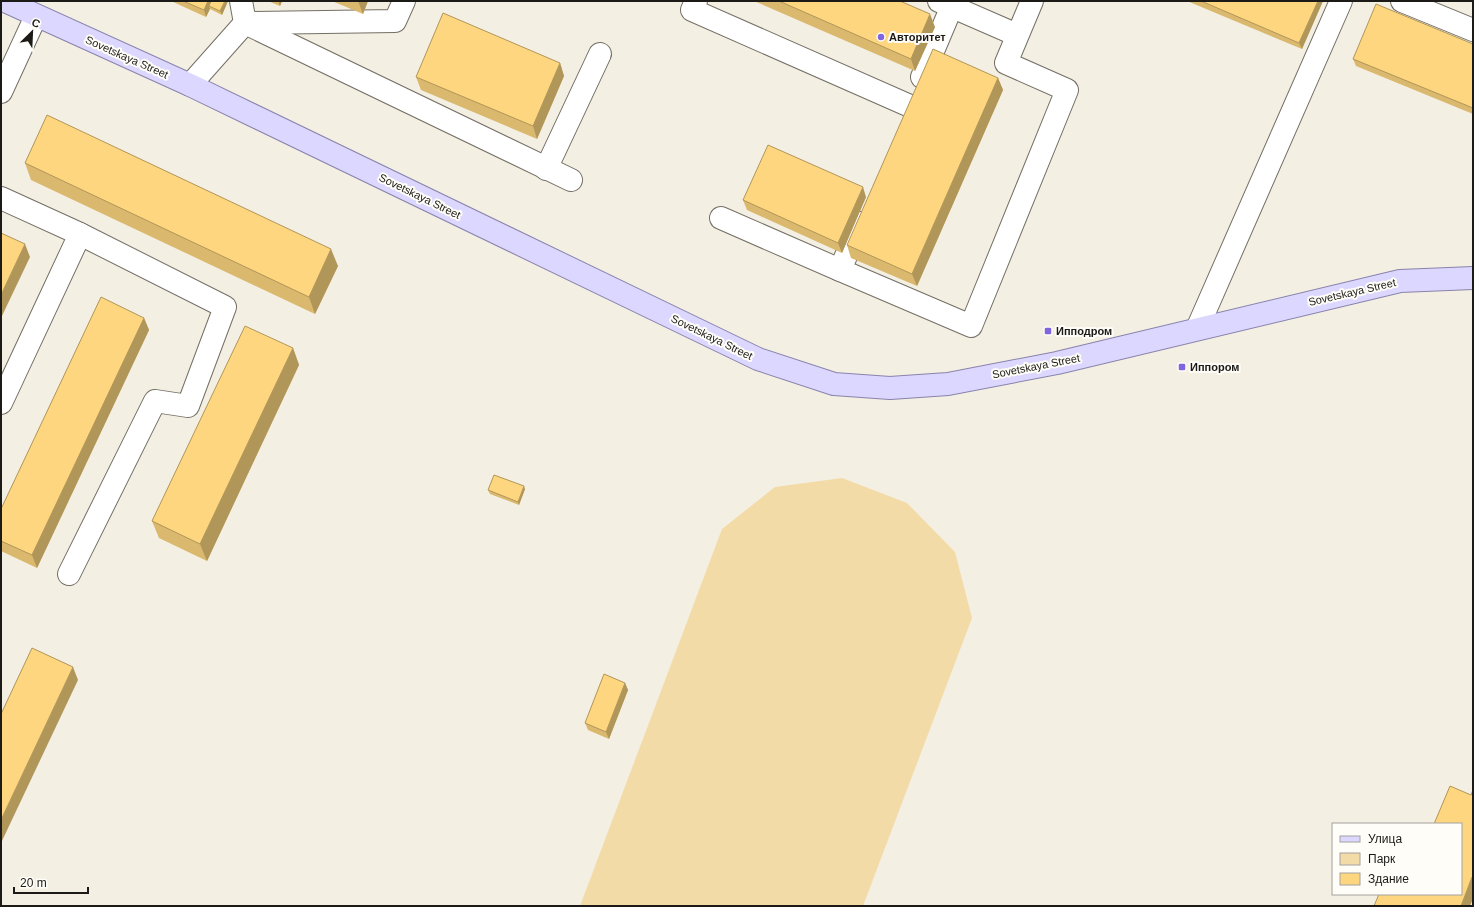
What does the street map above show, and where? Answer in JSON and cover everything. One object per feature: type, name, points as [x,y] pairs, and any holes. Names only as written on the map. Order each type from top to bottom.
[{"type":"main road","name":"Sovetskaya Street","points":[[5,1],[190,85],[758,359],[834,384],[890,388],[948,384],[1057,364],[1400,281],[1473,278]]},
{"type":"street","points":[[241,1],[245,23]]},
{"type":"street","points":[[190,85],[245,23],[395,21],[404,1]]},
{"type":"street","points":[[696,1],[692,10],[910,106]]},
{"type":"street","points":[[721,218],[971,326],[1067,90],[1006,63],[1032,1]]},
{"type":"street","points":[[1197,329],[1340,1]]},
{"type":"street","points":[[1402,1],[1473,30]]},
{"type":"street","points":[[901,128],[946,4],[1017,35]]},
{"type":"street","points":[[1,92],[36,16]]},
{"type":"street","points":[[245,23],[571,180]]},
{"type":"street","points":[[546,169],[600,54]]},
{"type":"street","points":[[1,198],[80,234],[226,307],[188,406],[155,401],[69,574]]},
{"type":"street","points":[[840,270],[868,206]]},
{"type":"street","points":[[1,403],[80,234]]},
{"type":"green space","points":[[842,478],[907,503],[955,552],[972,618],[863,906],[580,906],[722,529],[775,487]]},
{"type":"building","points":[[183,1],[208,1],[204,10]]},
{"type":"building","points":[[211,1],[225,1],[220,11],[209,6]]},
{"type":"building","points":[[779,1],[900,1],[930,14],[911,59]]},
{"type":"building","points":[[1201,1],[1318,1],[1299,43]]},
{"type":"building","points":[[1376,4],[1473,44],[1473,108],[1353,59]]},
{"type":"building","points":[[443,13],[560,63],[533,126],[416,77]]},
{"type":"building","points":[[933,49],[998,78],[912,274],[847,245]]},
{"type":"building","points":[[47,115],[331,249],[309,297],[25,163]]},
{"type":"building","points":[[768,145],[863,187],[838,243],[743,200]]},
{"type":"building","points":[[1,233],[25,244],[1,295]]},
{"type":"building","points":[[101,297],[144,318],[32,555],[1,541],[1,509]]},
{"type":"building","points":[[245,326],[293,348],[200,544],[152,521]]},
{"type":"building","points":[[494,475],[524,486],[518,502],[488,490]]},
{"type":"building","points":[[32,648],[73,667],[1,820],[1,714]]},
{"type":"building","points":[[604,674],[625,683],[606,732],[585,723]]},
{"type":"building","points":[[1450,786],[1471,795],[1473,790],[1473,877],[1461,906],[1374,906],[1379,895],[1462,895],[1462,823],[1434,823]]},
{"type":"place","name":"Авторитет","points":[[881,37]]},
{"type":"place","name":"Ипподром","points":[[1048,331]]},
{"type":"place","name":"Иппором","points":[[1182,367]]}]
